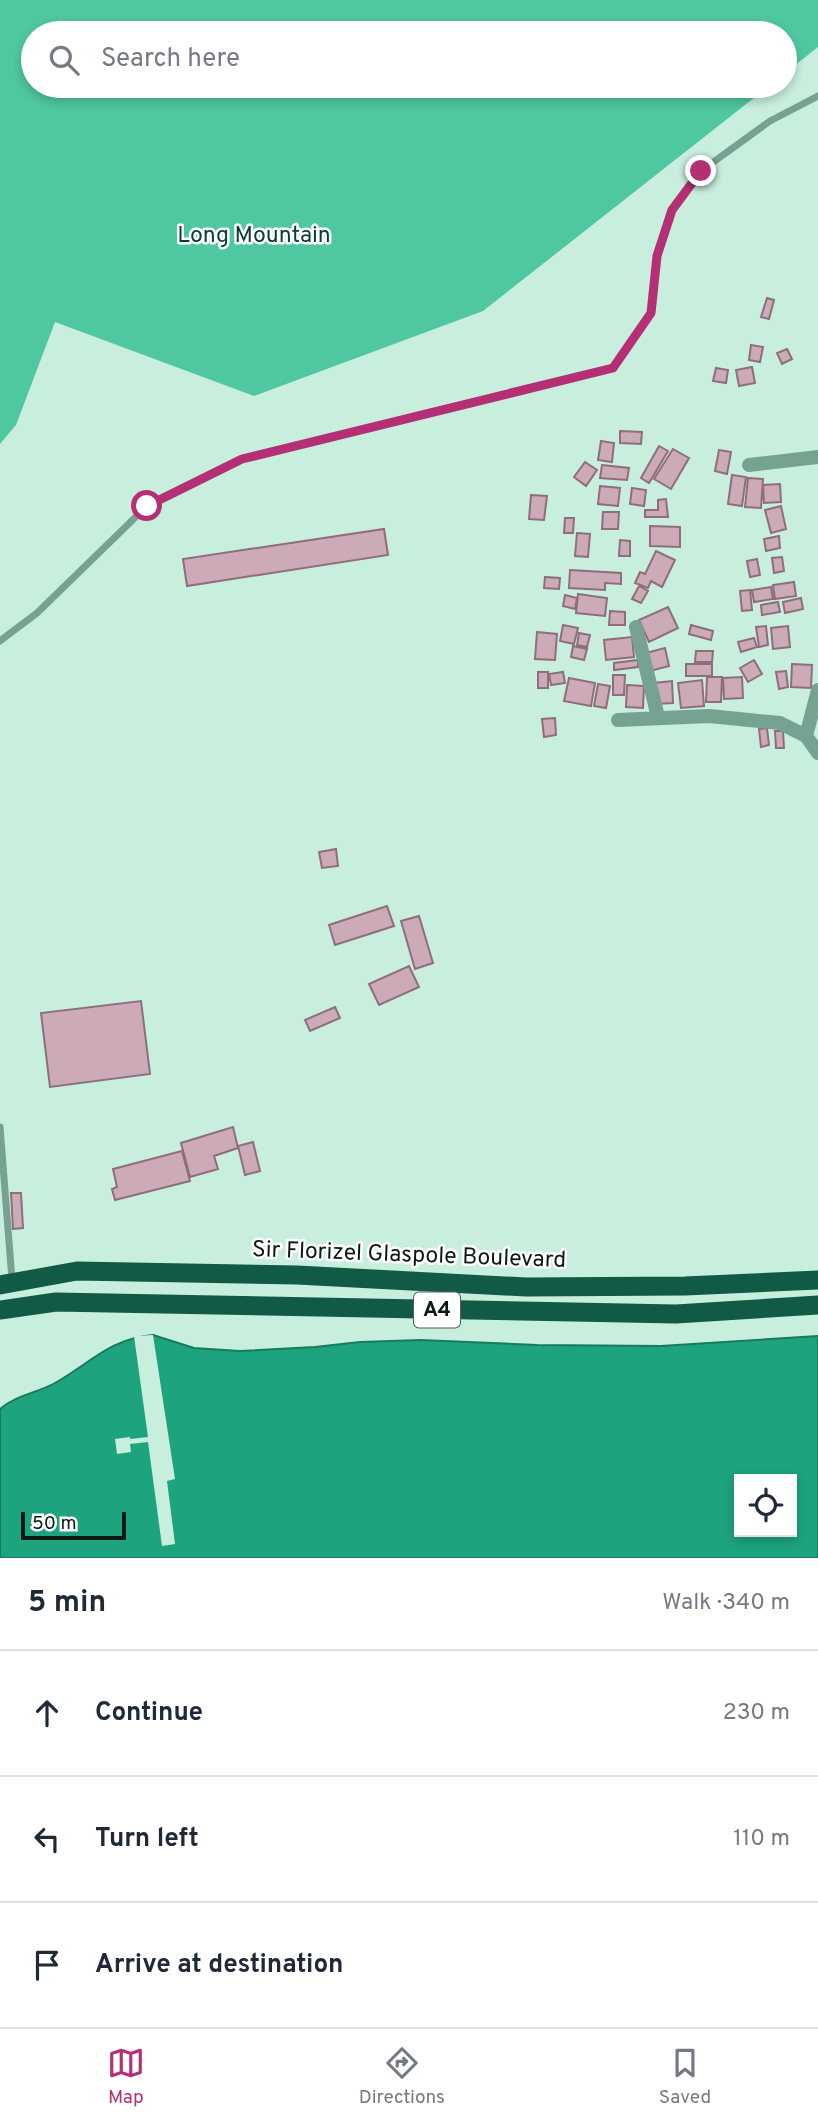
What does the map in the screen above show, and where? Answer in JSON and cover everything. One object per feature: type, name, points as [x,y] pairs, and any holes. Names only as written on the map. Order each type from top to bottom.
[{"type":"highway","name":"Sir Florizel Glaspole Boulevard","points":[[6,1284],[77,1271],[297,1275],[526,1287],[685,1286],[818,1280]]},
{"type":"highway","name":"A4","points":[[0,1310],[56,1302],[676,1314],[818,1305]]},
{"type":"street","points":[[749,464],[818,457]]},
{"type":"street","points":[[636,627],[658,718]]},
{"type":"street","points":[[806,736],[818,690]]},
{"type":"street","points":[[618,720],[709,716],[780,723],[806,736],[818,753]]},
{"type":"lane","points":[[0,641],[37,612],[147,506],[242,459],[613,368],[651,313],[657,256],[672,210],[701,171],[770,121],[818,96]]},
{"type":"lane","points":[[0,1127],[6,1284]]},
{"type":"green space","name":"Long Mountain","points":[[0,0],[818,0],[818,47],[797,64],[797,21],[21,21],[21,98],[754,98],[483,311],[254,396],[55,322],[16,425],[0,444]]},
{"type":"shaded area","points":[[153,1335],[194,1348],[240,1351],[421,1340],[661,1346],[818,1336],[818,1558],[0,1558],[0,1409],[13,1400],[55,1383],[125,1341]]},
{"type":"pier","points":[[153,1335],[175,1479],[167,1481],[175,1544],[162,1546],[148,1442],[130,1444],[131,1452],[117,1454],[115,1439],[148,1437],[134,1336]]},
{"type":"building","points":[[767,298],[774,300],[769,319],[761,317]]},
{"type":"building","points":[[751,345],[763,347],[760,362],[749,360]]},
{"type":"building","points":[[787,349],[792,359],[782,364],[777,353]]},
{"type":"building","points":[[752,367],[755,383],[739,386],[736,370]]},
{"type":"building","points":[[716,368],[728,370],[726,383],[713,381]]},
{"type":"building","points":[[620,431],[642,432],[641,444],[620,443]]},
{"type":"building","points":[[601,441],[614,443],[612,462],[598,460]]},
{"type":"building","points":[[659,446],[668,451],[649,483],[641,478]]},
{"type":"building","points":[[673,449],[689,458],[671,489],[654,479]]},
{"type":"building","points":[[719,450],[731,452],[727,474],[715,471]]},
{"type":"building","points":[[585,462],[597,470],[586,486],[574,477]]},
{"type":"building","points":[[602,465],[629,468],[627,480],[600,478]]},
{"type":"building","points":[[732,475],[746,477],[742,506],[728,504]]},
{"type":"building","points":[[748,478],[763,479],[761,508],[745,507]]},
{"type":"building","points":[[780,484],[781,502],[764,503],[763,485]]},
{"type":"building","points":[[600,486],[620,488],[618,506],[598,504]]},
{"type":"building","points":[[632,488],[646,490],[644,506],[630,504]]},
{"type":"building","points":[[531,495],[547,496],[544,520],[529,519]]},
{"type":"building","points":[[666,499],[668,517],[645,517],[645,510],[658,510],[658,500]]},
{"type":"building","points":[[781,506],[786,529],[771,533],[765,510]]},
{"type":"building","points":[[603,512],[619,512],[618,529],[602,529]]},
{"type":"building","points":[[565,518],[574,518],[573,533],[564,533]]},
{"type":"building","points":[[650,526],[680,527],[680,547],[650,546]]},
{"type":"building","points":[[384,529],[388,555],[187,586],[183,559]]},
{"type":"building","points":[[577,533],[590,534],[588,557],[575,556]]},
{"type":"building","points":[[779,536],[780,548],[766,551],[764,539]]},
{"type":"building","points":[[620,540],[630,541],[630,556],[619,556]]},
{"type":"building","points":[[656,551],[675,560],[662,587],[651,581],[648,588],[635,583],[640,572],[645,574]]},
{"type":"building","points":[[782,557],[784,571],[774,573],[772,558]]},
{"type":"building","points":[[757,559],[760,575],[750,577],[747,561]]},
{"type":"building","points":[[570,570],[621,573],[621,584],[605,583],[605,590],[569,588]]},
{"type":"building","points":[[545,577],[560,578],[559,589],[544,588]]},
{"type":"building","points":[[794,582],[796,596],[775,599],[773,585]]},
{"type":"building","points":[[639,586],[648,591],[641,603],[632,599]]},
{"type":"building","points":[[771,587],[773,599],[754,602],[752,590]]},
{"type":"building","points":[[750,590],[752,610],[742,611],[740,591]]},
{"type":"building","points":[[578,594],[607,598],[605,616],[576,613]]},
{"type":"building","points":[[565,595],[577,598],[575,609],[563,606]]},
{"type":"building","points":[[801,598],[803,609],[785,613],[783,602]]},
{"type":"building","points":[[778,602],[780,612],[762,615],[761,605]]},
{"type":"building","points":[[668,607],[678,628],[649,642],[639,620]]},
{"type":"building","points":[[610,611],[625,612],[625,625],[609,625]]},
{"type":"building","points":[[563,625],[578,628],[574,644],[560,641]]},
{"type":"building","points":[[691,625],[713,631],[711,640],[689,634]]},
{"type":"building","points":[[766,626],[768,645],[759,647],[756,627]]},
{"type":"building","points":[[788,626],[790,647],[773,649],[771,628]]},
{"type":"building","points":[[537,632],[557,634],[555,660],[535,659]]},
{"type":"building","points":[[579,633],[590,635],[587,647],[577,645]]},
{"type":"building","points":[[632,637],[634,657],[606,660],[604,640]]},
{"type":"building","points":[[754,638],[757,647],[741,652],[738,642]]},
{"type":"building","points":[[573,646],[587,649],[584,660],[571,657]]},
{"type":"building","points":[[665,648],[669,666],[650,671],[646,653]]},
{"type":"building","points":[[696,651],[713,651],[712,662],[695,662]]},
{"type":"building","points":[[638,660],[638,667],[614,670],[614,663]]},
{"type":"building","points":[[754,660],[762,674],[748,682],[740,668]]},
{"type":"building","points":[[686,664],[712,664],[712,676],[686,676]]},
{"type":"building","points":[[792,664],[812,665],[811,688],[791,687]]},
{"type":"building","points":[[786,671],[788,687],[779,689],[776,672]]},
{"type":"building","points":[[538,672],[548,672],[548,688],[538,688]]},
{"type":"building","points":[[563,672],[565,683],[551,685],[549,674]]},
{"type":"building","points":[[613,675],[625,675],[624,695],[613,695]]},
{"type":"building","points":[[707,677],[722,677],[721,702],[706,702]]},
{"type":"building","points":[[742,677],[743,698],[724,699],[723,678]]},
{"type":"building","points":[[569,678],[595,683],[591,706],[564,701]]},
{"type":"building","points":[[702,680],[704,706],[681,708],[678,683]]},
{"type":"building","points":[[672,681],[673,703],[656,704],[654,683]]},
{"type":"building","points":[[598,684],[610,686],[606,708],[594,706]]},
{"type":"building","points":[[627,685],[644,686],[643,708],[626,707]]},
{"type":"building","points":[[555,718],[556,735],[544,737],[542,719]]},
{"type":"building","points":[[767,728],[769,745],[761,747],[759,729]]},
{"type":"building","points":[[775,731],[783,731],[784,748],[776,748]]},
{"type":"building","points":[[336,849],[338,866],[322,868],[319,852]]},
{"type":"building","points":[[387,906],[394,926],[335,945],[329,925]]},
{"type":"building","points":[[419,916],[433,963],[415,969],[401,921]]},
{"type":"building","points":[[409,966],[419,987],[379,1005],[369,984]]},
{"type":"building","points":[[141,1001],[150,1074],[50,1087],[41,1013]]},
{"type":"building","points":[[335,1007],[340,1018],[310,1031],[305,1020]]},
{"type":"building","points":[[233,1127],[238,1148],[214,1156],[218,1169],[190,1177],[181,1143]]},
{"type":"building","points":[[253,1142],[260,1171],[245,1175],[238,1146]]},
{"type":"building","points":[[182,1151],[190,1181],[115,1200],[112,1189],[117,1187],[113,1169]]},
{"type":"building","points":[[11,1193],[21,1193],[23,1228],[13,1229]]},
{"type":"route","points":[[147,506],[242,459],[613,368],[651,313],[657,256],[672,210],[701,171]]}]
